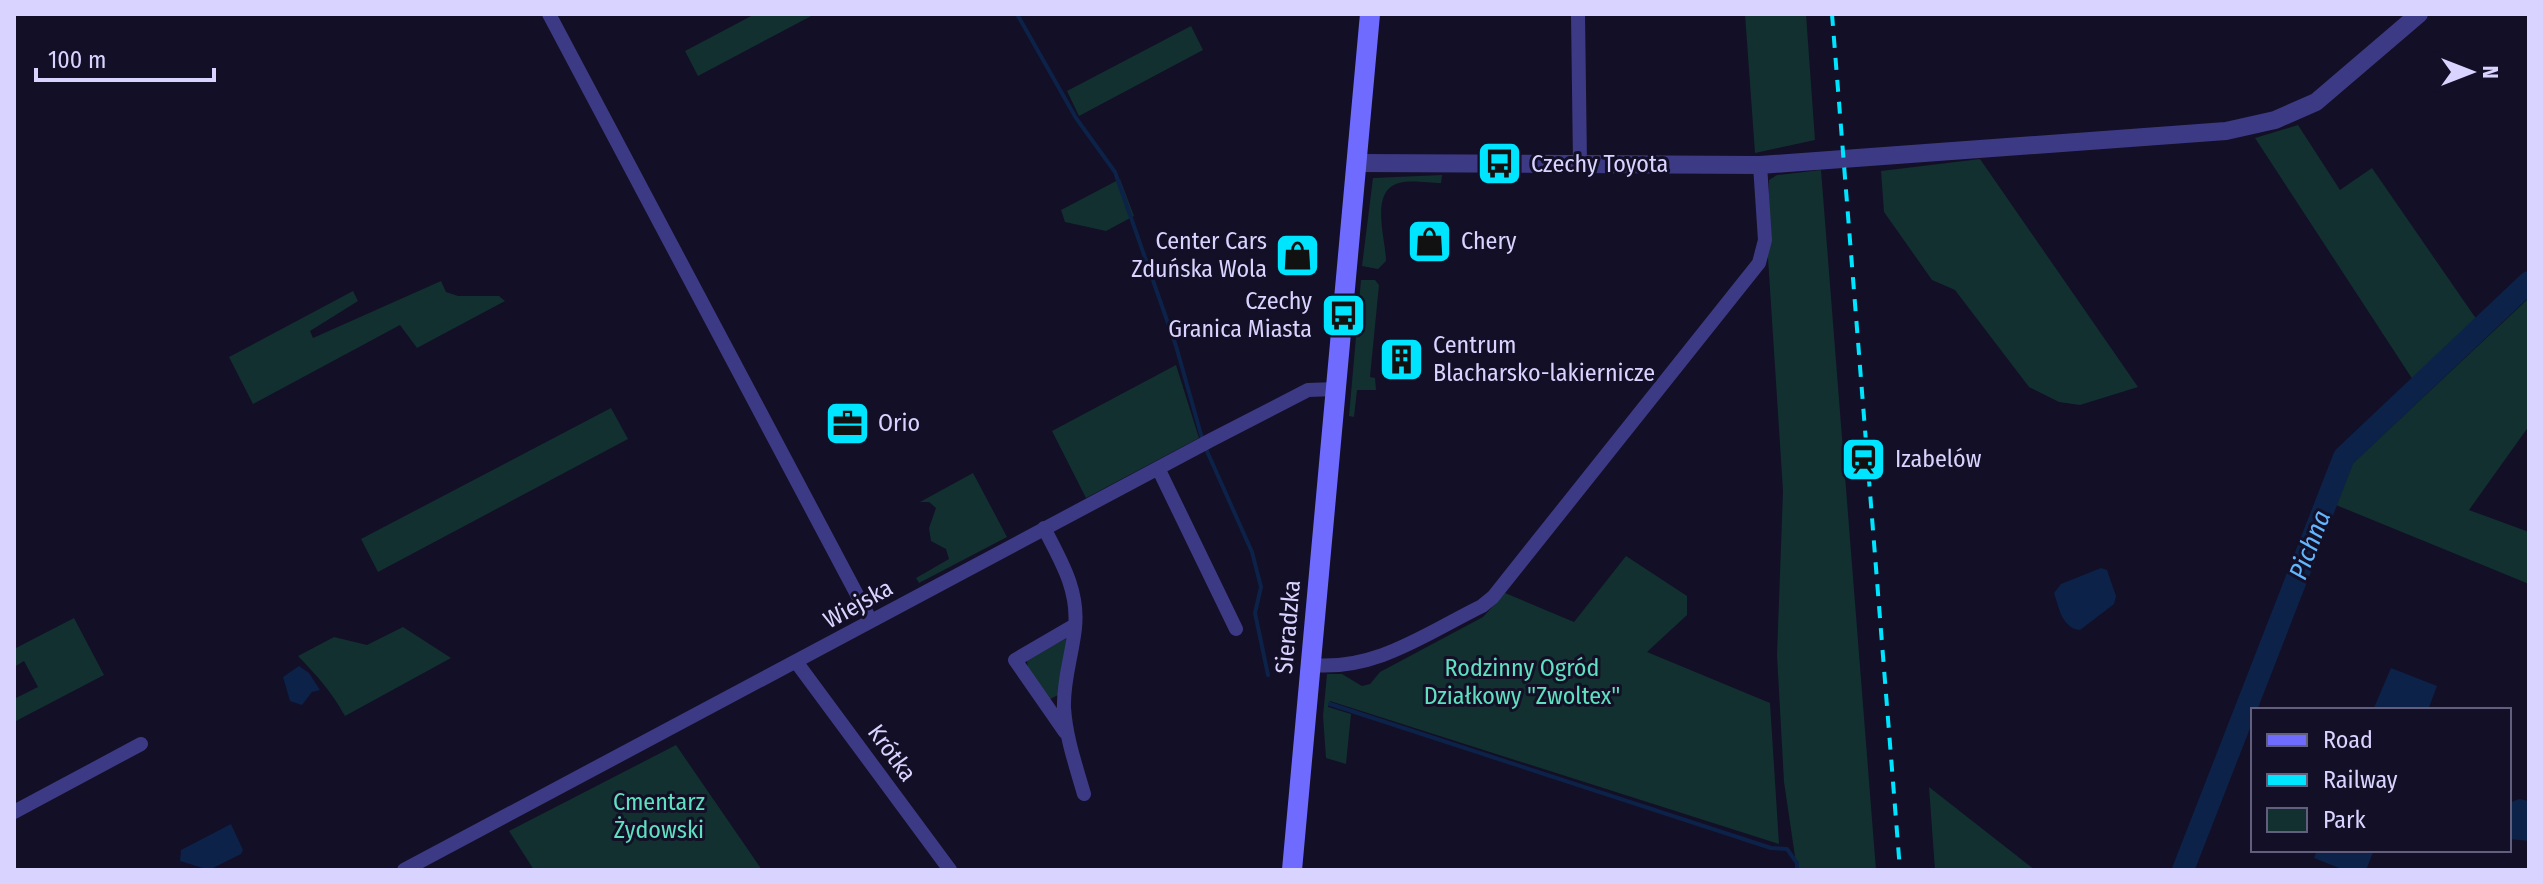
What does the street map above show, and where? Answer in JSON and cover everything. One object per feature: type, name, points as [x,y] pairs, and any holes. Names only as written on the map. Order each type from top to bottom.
[{"type":"main road","name":"Sieradzka","points":[[1292,870],[1370,14]]},
{"type":"street","points":[[549,14],[871,621]]},
{"type":"street","points":[[1578,14],[1580,164]]},
{"type":"street","points":[[1356,163],[1760,165],[2226,131],[2254,126],[2297,112],[2316,102],[2419,14]]},
{"type":"street","points":[[1311,665],[1350,666],[1374,660],[1482,606],[1493,597],[1759,263],[1765,240],[1760,165]]},
{"type":"street","name":"Wiejska","points":[[404,870],[1308,390],[1336,389]]},
{"type":"street","points":[[1158,468],[1236,629]]},
{"type":"street","points":[[1044,528],[1070,578],[1075,625],[1064,681],[1067,735],[1084,794]]},
{"type":"street","points":[[1067,735],[1015,660],[1075,625]]},
{"type":"street","name":"Krótka","points":[[797,663],[950,870]]},
{"type":"street","points":[[14,812],[141,744]]},
{"type":"green space","points":[[755,14],[815,14],[698,76],[685,51]]},
{"type":"green space","points":[[1745,14],[1806,14],[1815,140],[1755,153]]},
{"type":"green space","points":[[1191,26],[1203,50],[1079,116],[1067,91]]},
{"type":"green space","points":[[2298,125],[2340,190],[2372,168],[2477,320],[2415,383],[2255,138]]},
{"type":"green space","points":[[1980,159],[2138,387],[2080,405],[2059,402],[2029,387],[1955,290],[1932,280],[1884,212],[1881,171]]},
{"type":"green space","points":[[1821,170],[1876,870],[1797,870],[1784,782],[1777,655],[1783,491],[1768,258],[1769,180],[1777,175]]},
{"type":"green space","points":[[1442,175],[1441,183],[1406,182],[1388,189],[1381,207],[1386,261],[1378,269],[1362,266],[1373,178]]},
{"type":"green space","points":[[1120,179],[1134,216],[1106,231],[1065,222],[1061,210]]},
{"type":"green space","points":[[1361,280],[1375,280],[1379,285],[1370,377],[1375,378],[1376,390],[1357,390],[1354,417],[1349,416]]},
{"type":"green space","points":[[441,281],[446,292],[458,296],[499,296],[505,301],[417,348],[400,325],[253,404],[229,357],[353,291],[358,301],[310,331],[313,338]]},
{"type":"green space","points":[[2529,298],[2529,426],[2469,510],[2529,532],[2529,584],[2336,505],[2351,465]]},
{"type":"green space","points":[[1176,365],[1199,438],[1086,498],[1052,431]]},
{"type":"green space","points":[[611,408],[628,439],[378,572],[361,539]]},
{"type":"green space","points":[[973,473],[1007,537],[919,583],[916,578],[949,559],[946,549],[931,541],[929,528],[936,508],[929,502],[920,502]]},
{"type":"green space","name":"Rodzinny Ogród Działkowy \"Zwoltex\"","points":[[1626,556],[1687,596],[1687,615],[1647,652],[1770,703],[1779,844],[1330,701],[1328,707],[1351,714],[1346,764],[1326,758],[1323,716],[1327,674],[1342,674],[1362,686],[1370,684],[1380,672],[1483,617],[1505,593],[1574,622]]},
{"type":"green space","points":[[74,618],[104,675],[14,722],[14,699],[38,687],[24,661],[14,667],[14,649]]},
{"type":"green space","points":[[403,627],[451,658],[345,716],[324,684],[298,656],[334,637],[367,645]]},
{"type":"green space","points":[[1067,638],[1058,695],[1050,699],[1028,669],[1027,660]]},
{"type":"green space","name":"Cmentarz Żydowski","points":[[676,745],[762,870],[534,870],[509,831]]},
{"type":"green space","points":[[1929,787],[2035,870],[1935,870]]},
{"type":"water","points":[[2101,568],[2107,570],[2116,596],[2114,604],[2080,630],[2074,628],[2062,616],[2054,593],[2061,584]]},
{"type":"water","points":[[299,666],[309,673],[320,690],[312,692],[302,705],[290,701],[283,677]]},
{"type":"water","points":[[2391,668],[2437,686],[2429,708],[2374,708]]},
{"type":"water","points":[[2519,799],[2529,801],[2529,841],[2511,839],[2511,802]]},
{"type":"water","points":[[231,824],[243,850],[241,854],[209,870],[180,861],[181,850]]},
{"type":"water","points":[[2316,852],[2373,852],[2366,870],[2344,870],[2314,858]]},
{"type":"waterway","points":[[1017,14],[1076,118],[1115,172],[1176,346],[1202,438]]},
{"type":"waterway","name":"Pichna","points":[[2183,870],[2344,457],[2529,282]]},
{"type":"waterway","points":[[1206,449],[1252,552],[1261,587],[1255,613],[1268,675]]},
{"type":"waterway","points":[[1330,704],[1771,848],[1787,849],[1797,863],[1797,870]]},
{"type":"railway","points":[[1832,14],[1900,870]]},
{"type":"place","name":"Czechy Toyota","points":[[1500,164]]},
{"type":"place","name":"Chery","points":[[1430,241]]},
{"type":"place","name":"Center Cars Zduńska Wola","points":[[1298,255]]},
{"type":"place","name":"Czechy Granica Miasta","points":[[1343,315]]},
{"type":"place","name":"Centrum Blacharsko-lakiernicze","points":[[1402,359]]},
{"type":"place","name":"Orio","points":[[847,423]]},
{"type":"place","name":"Izabelów","points":[[1864,459]]}]
